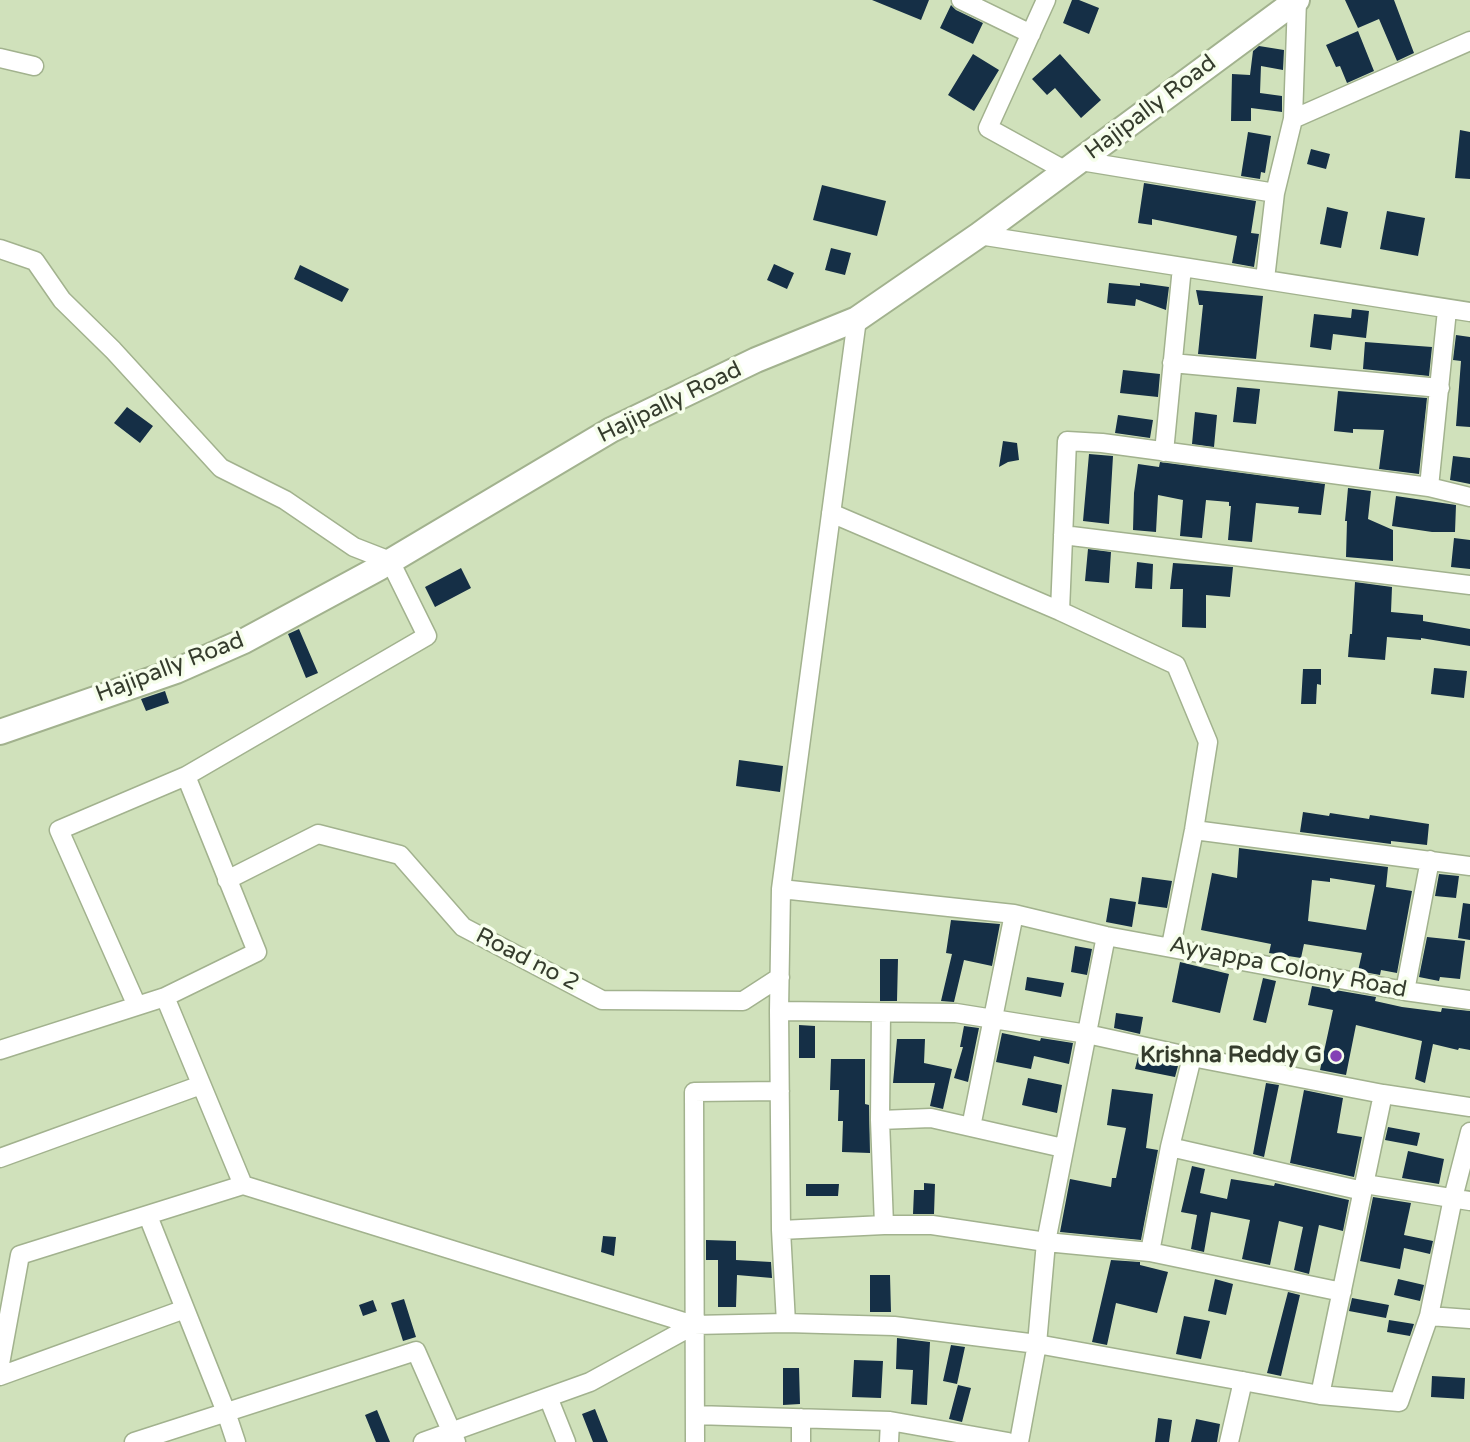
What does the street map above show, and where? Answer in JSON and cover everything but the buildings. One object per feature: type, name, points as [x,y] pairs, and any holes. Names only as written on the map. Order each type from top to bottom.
[{"type":"street","points":[[961,0],[1031,34]]},
{"type":"street","points":[[1046,0],[988,128],[1073,166],[1275,193]]},
{"type":"street","points":[[1265,279],[1275,193],[1293,119],[1297,0]]},
{"type":"street","name":"Hajipally Road","points":[[0,732],[196,663],[287,619],[611,430],[756,360],[857,319],[979,235],[1297,0]]},
{"type":"street","points":[[1293,119],[1470,41]]},
{"type":"street","points":[[0,58],[34,66]]},
{"type":"street","points":[[979,235],[1470,312]]},
{"type":"street","points":[[0,249],[34,261],[62,300],[113,350],[221,468],[285,500],[354,547],[390,561],[427,636],[186,776],[59,830],[137,1006]]},
{"type":"street","points":[[1164,452],[1182,267]]},
{"type":"street","points":[[1429,487],[1447,310]]},
{"type":"street","points":[[786,1323],[781,1230],[781,889],[857,319]]},
{"type":"street","points":[[1172,363],[1440,388]]},
{"type":"street","points":[[1060,611],[1067,441],[1102,443],[1429,487],[1470,497]]},
{"type":"street","points":[[831,513],[1060,611],[1176,665],[1208,742],[1171,946]]},
{"type":"street","points":[[1063,534],[1470,586]]},
{"type":"street","points":[[0,1050],[164,997],[257,953],[186,776]]},
{"type":"street","points":[[1194,830],[1470,866]]},
{"type":"street","name":"Road no 2","points":[[228,880],[318,834],[400,855],[463,927],[603,1000],[743,1001],[780,977]]},
{"type":"street","points":[[1405,991],[1430,860]]},
{"type":"street","name":"Ayyappa Colony Road","points":[[781,889],[1014,914],[1106,936],[1405,991],[1470,1000]]},
{"type":"street","points":[[971,1126],[1014,914]]},
{"type":"street","points":[[1018,1442],[1037,1344],[1046,1242],[1106,936]]},
{"type":"street","points":[[164,997],[243,1185]]},
{"type":"street","points":[[779,1012],[956,1013],[1087,1034],[1383,1094],[1470,1107]]},
{"type":"street","points":[[881,1013],[880,1120],[884,1225]]},
{"type":"street","points":[[1150,1252],[1170,1147],[1192,1057]]},
{"type":"street","points":[[0,1158],[201,1084]]},
{"type":"street","points":[[695,1442],[694,1092],[780,1091]]},
{"type":"street","points":[[1320,1395],[1383,1094]]},
{"type":"street","points":[[880,1120],[931,1118],[1063,1148]]},
{"type":"street","points":[[0,1364],[20,1255],[243,1185],[694,1325],[786,1323],[894,1326],[1037,1344],[1320,1395],[1399,1402],[1429,1316],[1462,1200],[1470,1132]]},
{"type":"street","points":[[1170,1147],[1364,1187],[1462,1200]]},
{"type":"street","points":[[148,1216],[236,1442]]},
{"type":"street","points":[[781,1230],[884,1225],[932,1226],[1046,1242],[1150,1252],[1342,1292]]},
{"type":"street","points":[[0,1376],[185,1309]]},
{"type":"street","points":[[1429,1316],[1470,1320]]},
{"type":"street","points":[[423,1442],[455,1437],[590,1382],[694,1325]]},
{"type":"street","points":[[134,1442],[416,1351],[455,1437]]},
{"type":"street","points":[[1229,1442],[1242,1381]]},
{"type":"street","points":[[548,1397],[565,1442]]},
{"type":"street","points":[[695,1415],[890,1421],[1008,1442]]},
{"type":"street","points":[[800,1442],[801,1419]]},
{"type":"street","points":[[889,1442],[890,1421]]},
{"type":"place","name":"Krishna Reddy G","points":[[1336,1056]]}]
